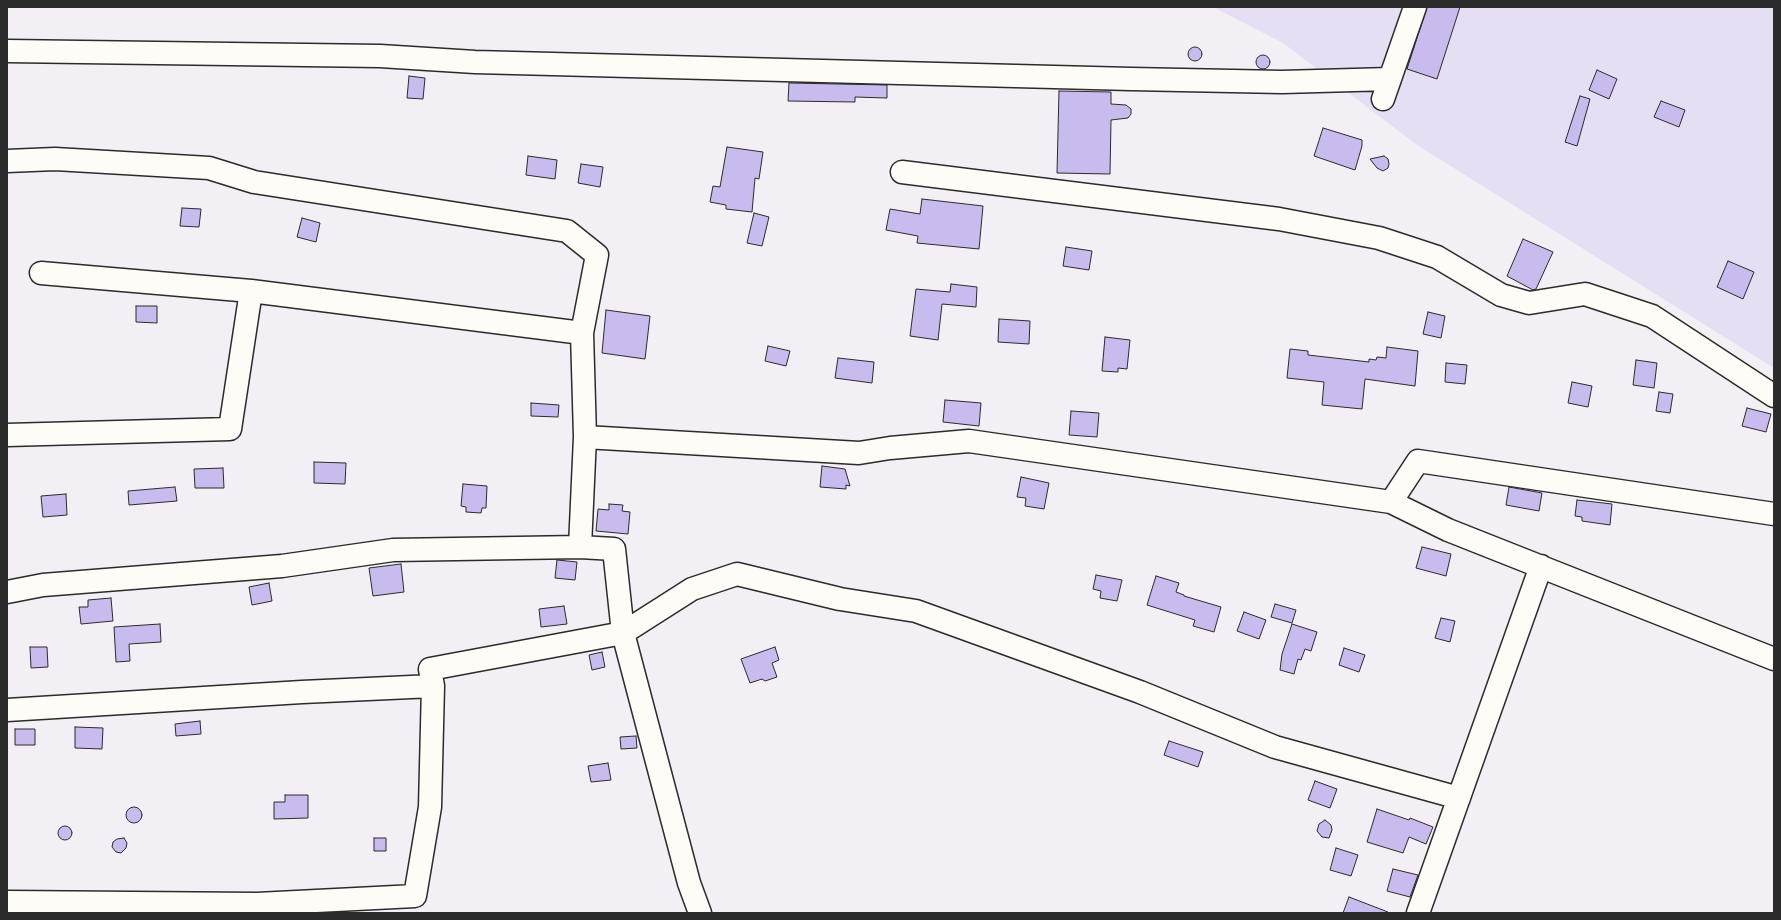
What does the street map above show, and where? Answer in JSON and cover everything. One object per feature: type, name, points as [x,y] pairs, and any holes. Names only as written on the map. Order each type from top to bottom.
[{"type":"street","points":[[7,51],[380,56],[475,62],[1282,82],[1386,89],[1415,7]]},
{"type":"street","points":[[7,161],[55,159],[209,168],[254,182],[567,231],[597,254],[582,333],[584,437],[580,547]]},
{"type":"street","points":[[902,172],[1279,219],[1379,238],[1437,257],[1500,295],[1529,303],[1585,294],[1652,316],[1774,396]]},
{"type":"street","points":[[41,273],[251,291],[582,333]]},
{"type":"street","points":[[7,435],[230,429],[251,291]]},
{"type":"street","points":[[584,437],[860,453],[890,448],[970,441],[1391,502],[1448,530],[1774,659]]},
{"type":"street","points":[[1391,502],[1418,461],[1774,514]]},
{"type":"street","points":[[7,592],[43,585],[282,566],[393,550],[580,547],[614,549],[623,633],[689,883],[700,913]]},
{"type":"street","points":[[1418,913],[1541,566]]},
{"type":"street","points":[[7,902],[257,904],[416,896],[430,807],[433,686],[430,669],[623,633],[692,589],[737,574],[840,599],[916,611],[1140,692],[1275,747],[1459,798]]},
{"type":"street","points":[[7,710],[286,693],[433,686]]},
{"type":"shaded area","points":[[1213,7],[1774,7],[1774,368],[1417,145],[1283,43]]},
{"type":"building","points":[[1427,7],[1460,7],[1437,79],[1407,69]]},
{"type":"building","points":[[1192,47],[1198,47],[1202,51],[1202,57],[1198,61],[1192,61],[1188,57],[1188,51]]},
{"type":"building","points":[[1260,55],[1266,55],[1270,59],[1270,65],[1266,69],[1260,69],[1256,65],[1256,59]]},
{"type":"building","points":[[1597,70],[1617,79],[1609,99],[1589,90]]},
{"type":"building","points":[[409,76],[425,78],[423,99],[407,98]]},
{"type":"building","points":[[789,83],[887,85],[887,98],[855,97],[855,102],[788,101]]},
{"type":"building","points":[[1059,91],[1111,92],[1111,104],[1126,105],[1131,109],[1131,114],[1128,118],[1111,120],[1110,174],[1057,173]]},
{"type":"building","points":[[1580,96],[1590,99],[1577,146],[1565,142]]},
{"type":"building","points":[[1661,101],[1685,110],[1679,127],[1654,117]]},
{"type":"building","points":[[1323,128],[1362,140],[1362,146],[1355,170],[1314,156]]},
{"type":"building","points":[[727,147],[763,152],[759,179],[755,178],[752,212],[726,209],[726,205],[710,202],[713,186],[720,187]]},
{"type":"building","points":[[528,156],[557,160],[555,179],[526,175]]},
{"type":"building","points":[[1384,156],[1388,159],[1389,164],[1388,168],[1383,171],[1377,168],[1370,159]]},
{"type":"building","points":[[581,164],[603,167],[600,187],[578,183]]},
{"type":"building","points":[[922,199],[983,206],[979,249],[917,243],[918,236],[886,230],[890,209],[920,214]]},
{"type":"building","points":[[182,208],[201,209],[199,227],[180,226]]},
{"type":"building","points":[[754,213],[769,217],[762,246],[747,243]]},
{"type":"building","points":[[302,218],[320,223],[316,242],[297,237]]},
{"type":"building","points":[[1523,239],[1553,252],[1536,289],[1533,290],[1507,276]]},
{"type":"building","points":[[1066,247],[1092,251],[1089,270],[1063,266]]},
{"type":"building","points":[[1728,261],[1754,272],[1743,299],[1717,287]]},
{"type":"building","points":[[951,284],[977,287],[976,307],[942,304],[938,340],[910,336],[916,289],[950,292]]},
{"type":"building","points":[[136,306],[157,306],[157,323],[136,322]]},
{"type":"building","points":[[606,310],[650,316],[645,359],[602,353]]},
{"type":"building","points":[[1428,312],[1445,316],[1441,338],[1423,334]]},
{"type":"building","points":[[999,319],[1030,321],[1029,344],[998,342]]},
{"type":"building","points":[[1105,337],[1130,340],[1127,369],[1118,368],[1118,372],[1102,371]]},
{"type":"building","points":[[768,346],[790,351],[786,366],[765,361]]},
{"type":"building","points":[[1387,347],[1418,351],[1415,386],[1365,379],[1362,409],[1322,405],[1324,382],[1287,378],[1290,349],[1308,351],[1308,355],[1369,362],[1369,359],[1376,360],[1377,357],[1386,358]]},
{"type":"building","points":[[838,358],[874,362],[872,383],[835,378]]},
{"type":"building","points":[[1636,360],[1657,363],[1654,388],[1633,385]]},
{"type":"building","points":[[1446,363],[1467,365],[1465,384],[1445,382]]},
{"type":"building","points":[[1572,382],[1592,386],[1588,407],[1568,403]]},
{"type":"building","points":[[1659,392],[1673,394],[1670,413],[1656,411]]},
{"type":"building","points":[[945,400],[981,403],[979,426],[943,422]]},
{"type":"building","points":[[531,403],[559,405],[558,417],[531,416]]},
{"type":"building","points":[[1747,408],[1771,414],[1766,432],[1742,426]]},
{"type":"building","points":[[1071,411],[1099,413],[1097,437],[1069,435]]},
{"type":"building","points":[[314,462],[346,463],[345,484],[314,483]]},
{"type":"building","points":[[822,466],[845,469],[850,486],[846,485],[846,489],[820,487]]},
{"type":"building","points":[[223,468],[224,488],[195,488],[194,469]]},
{"type":"building","points":[[1021,477],[1049,483],[1044,509],[1025,506],[1026,498],[1017,497]]},
{"type":"building","points":[[463,484],[487,486],[486,508],[482,508],[481,513],[466,512],[466,507],[461,506]]},
{"type":"building","points":[[175,487],[177,501],[129,505],[128,491]]},
{"type":"building","points":[[1509,487],[1542,493],[1539,511],[1506,505]]},
{"type":"building","points":[[66,494],[67,515],[43,517],[41,496]]},
{"type":"building","points":[[1577,500],[1612,504],[1610,525],[1582,521],[1582,517],[1575,516]]},
{"type":"building","points":[[609,504],[623,505],[622,511],[630,512],[628,534],[596,531],[598,509],[609,510]]},
{"type":"building","points":[[1422,547],[1451,554],[1446,576],[1416,568]]},
{"type":"building","points":[[557,560],[577,562],[575,580],[555,578]]},
{"type":"building","points":[[401,564],[404,592],[373,596],[369,568]]},
{"type":"building","points":[[1096,575],[1122,580],[1117,601],[1100,598],[1101,591],[1093,589]]},
{"type":"building","points":[[1156,576],[1179,583],[1176,592],[1184,596],[1221,607],[1214,632],[1193,626],[1195,620],[1147,605]]},
{"type":"building","points":[[269,583],[272,601],[252,605],[249,587]]},
{"type":"building","points":[[111,598],[113,621],[81,624],[79,607],[88,607],[88,600]]},
{"type":"building","points":[[1275,604],[1296,610],[1292,623],[1271,617]]},
{"type":"building","points":[[564,606],[567,624],[541,627],[539,609]]},
{"type":"building","points":[[1244,612],[1266,620],[1259,639],[1237,631]]},
{"type":"building","points":[[1441,618],[1455,621],[1450,642],[1435,638]]},
{"type":"building","points":[[160,624],[161,642],[129,644],[130,661],[116,662],[114,627]]},
{"type":"building","points":[[1292,624],[1317,632],[1311,651],[1305,649],[1301,660],[1298,659],[1294,674],[1280,670],[1282,654]]},
{"type":"building","points":[[30,647],[47,647],[48,667],[31,668]]},
{"type":"building","points":[[775,647],[779,660],[772,663],[777,677],[765,681],[762,679],[750,683],[741,659]]},
{"type":"building","points":[[1344,648],[1365,655],[1359,672],[1339,665]]},
{"type":"building","points":[[602,652],[605,667],[592,670],[589,655]]},
{"type":"building","points":[[200,721],[201,734],[176,736],[175,724]]},
{"type":"building","points":[[75,727],[103,728],[102,749],[75,748]]},
{"type":"building","points":[[15,729],[35,729],[35,745],[15,745]]},
{"type":"building","points":[[636,736],[637,748],[621,749],[620,737]]},
{"type":"building","points":[[1169,741],[1203,752],[1198,767],[1164,755]]},
{"type":"building","points":[[608,763],[611,780],[591,782],[588,766]]},
{"type":"building","points":[[1315,781],[1337,789],[1330,808],[1308,800]]},
{"type":"building","points":[[285,795],[308,795],[308,818],[274,819],[274,802],[285,802]]},
{"type":"building","points":[[134,807],[140,809],[142,815],[140,821],[134,823],[128,821],[126,815],[128,809]]},
{"type":"building","points":[[1377,809],[1409,820],[1410,818],[1433,827],[1426,844],[1409,837],[1403,853],[1367,842]]},
{"type":"building","points":[[1325,820],[1331,825],[1332,830],[1329,838],[1322,837],[1317,831],[1319,824]]},
{"type":"building","points":[[62,826],[68,826],[72,830],[72,836],[68,840],[62,840],[58,836],[58,830]]},
{"type":"building","points":[[124,838],[127,843],[126,848],[121,853],[116,852],[112,847],[113,842],[117,839]]},
{"type":"building","points":[[374,838],[386,838],[386,851],[374,851]]},
{"type":"building","points":[[1336,848],[1358,855],[1351,876],[1330,870]]},
{"type":"building","points":[[1393,869],[1418,875],[1410,897],[1387,891]]},
{"type":"building","points":[[1349,897],[1388,912],[1388,913],[1343,913]]}]
